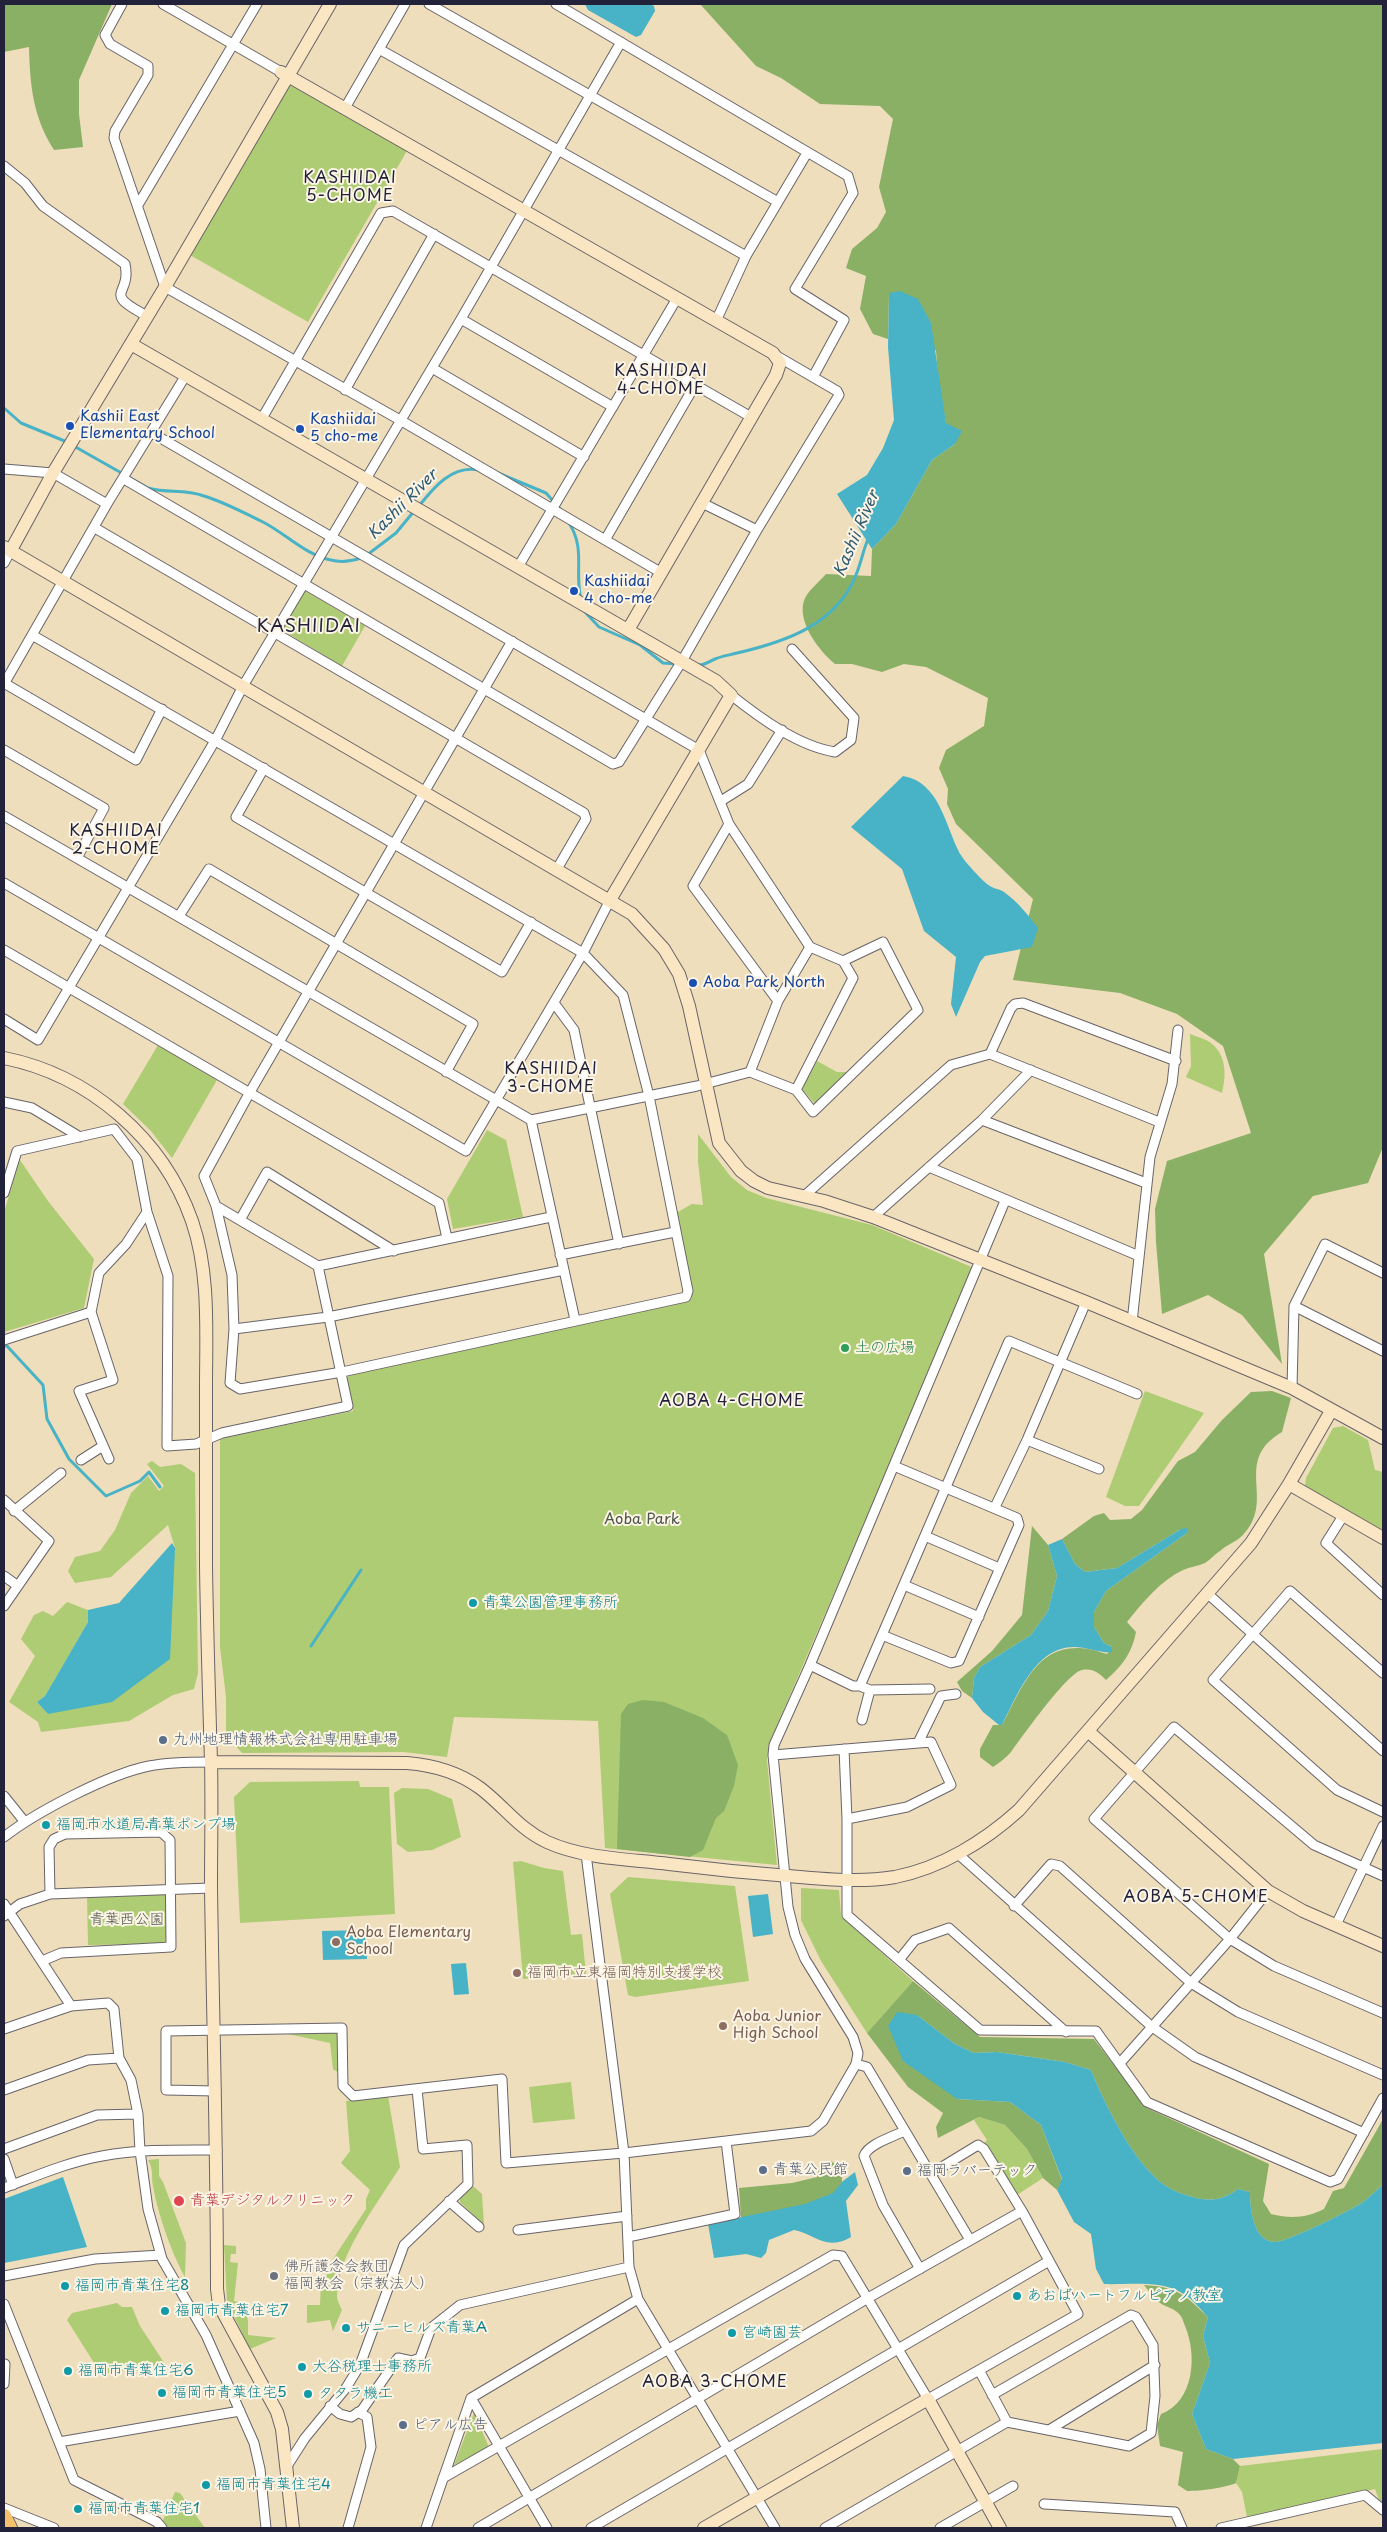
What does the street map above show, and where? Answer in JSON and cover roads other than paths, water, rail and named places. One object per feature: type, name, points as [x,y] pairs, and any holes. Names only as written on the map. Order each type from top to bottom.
[{"type":"main road","points":[[4,2516],[10,2528]]},
{"type":"street","points":[[122,4],[105,34],[110,44],[148,66],[148,75],[115,131],[114,138],[165,287],[400,420],[660,572]]},
{"type":"street","points":[[124,479],[613,764],[619,762],[647,718],[757,530],[840,395],[837,391],[814,377],[676,300],[163,4]]},
{"type":"street","points":[[138,205],[257,4]]},
{"type":"street","points":[[4,563],[7,549],[165,287],[285,74],[330,4]]},
{"type":"street","points":[[345,108],[406,4]]},
{"type":"street","points":[[429,4],[778,202]]},
{"type":"street","points":[[556,4],[571,8],[622,42],[848,176],[853,194],[796,289],[844,320],[814,377]]},
{"type":"street","points":[[4,1019],[38,1040],[216,740],[242,686],[461,319],[622,42]]},
{"type":"street","points":[[379,49],[746,256]]},
{"type":"street","points":[[716,321],[746,256],[808,154]]},
{"type":"street","points":[[4,166],[25,183],[43,206],[125,264],[127,273],[121,291],[121,299],[126,305],[147,316]]},
{"type":"street","points":[[261,420],[381,213],[393,211],[751,417]]},
{"type":"street","points":[[345,390],[434,234]]},
{"type":"street","points":[[518,568],[676,300]]},
{"type":"street","points":[[461,319],[613,407]]},
{"type":"street","points":[[131,344],[365,481],[716,681],[731,695],[782,730],[818,750],[835,752],[851,740],[854,718],[792,649]]},
{"type":"street","points":[[628,630],[776,375],[780,363],[773,354]]},
{"type":"street","points":[[432,368],[584,456]]},
{"type":"street","points":[[162,709],[136,760],[4,684],[95,528],[107,504],[186,375]]},
{"type":"street","points":[[605,540],[695,385]]},
{"type":"street","points":[[152,433],[647,718],[699,750],[729,824],[810,948],[843,961],[853,978],[796,1090]]},
{"type":"street","points":[[4,469],[53,473],[107,504]]},
{"type":"street","points":[[702,503],[757,530]]},
{"type":"street","points":[[95,528],[584,814],[586,820],[557,869]]},
{"type":"street","points":[[7,549],[632,914],[664,949],[679,974],[689,1006],[705,1084],[720,1143],[730,1158],[754,1182],[768,1188],[873,1217],[1086,1302],[1292,1388],[1383,1438]]},
{"type":"street","points":[[32,635],[216,740],[264,768],[394,843],[531,922],[583,953],[624,996],[649,1096],[688,1290],[686,1297],[342,1372],[240,1389],[230,1382],[234,1330],[232,1275],[216,1206],[204,1176],[250,1092],[309,993],[394,843],[512,642]]},
{"type":"street","points":[[4,883],[99,936],[278,1044],[466,1151],[554,1003],[583,953],[610,900],[731,695]]},
{"type":"street","points":[[721,801],[748,784],[782,730]]},
{"type":"street","points":[[4,750],[104,808],[77,858]]},
{"type":"street","points":[[264,768],[236,817],[366,894],[502,972],[531,922]]},
{"type":"street","points":[[4,816],[531,1120],[705,1084],[750,1072],[796,1090],[813,1112],[918,1010],[883,942],[843,961]]},
{"type":"street","points":[[729,824],[693,886],[778,1001]]},
{"type":"street","points":[[179,916],[209,869],[473,1024],[446,1072]]},
{"type":"street","points":[[750,1072],[778,1001],[810,948]]},
{"type":"street","points":[[4,950],[439,1204],[447,1238]]},
{"type":"street","points":[[554,1003],[574,1030],[592,1108],[619,1244]]},
{"type":"street","points":[[990,1054],[1011,1008],[1019,1003],[1176,1060]]},
{"type":"street","points":[[1132,1322],[1146,1183],[1160,1122],[1166,1108],[1176,1060],[1178,1030]]},
{"type":"street","points":[[803,1197],[951,1065],[990,1054],[1160,1122]]},
{"type":"street","points":[[4,1058],[31,1064],[62,1077],[112,1108],[146,1142],[168,1170],[182,1196],[192,1222],[202,1258],[206,1312],[207,1642],[211,1762],[217,2289],[219,2305],[277,2412],[282,2429],[293,2528]]},
{"type":"street","points":[[873,1217],[982,1120],[1031,1070]]},
{"type":"street","points":[[4,1102],[32,1108],[80,1137]]},
{"type":"street","points":[[531,1120],[575,1320]]},
{"type":"street","points":[[982,1120],[1146,1183]]},
{"type":"street","points":[[4,1193],[17,1151],[114,1129],[137,1159],[147,1212],[168,1276],[167,1446],[196,1444],[222,1433],[348,1406],[318,1266]]},
{"type":"street","points":[[928,1167],[1005,1201],[1140,1256]]},
{"type":"street","points":[[240,1220],[267,1172],[394,1251]]},
{"type":"street","points":[[216,2091],[166,2090],[166,2031],[215,2032],[342,2028],[344,2086],[353,2096],[502,2080],[506,2164],[624,2153],[811,2131],[823,2121],[856,2064],[858,2053],[853,2037],[805,1959],[795,1935],[788,1907],[773,1755],[774,1745],[810,1665],[982,1260],[1005,1201]]},
{"type":"street","points":[[216,1206],[318,1266],[551,1217]]},
{"type":"street","points":[[109,1459],[79,1391],[112,1380],[91,1312],[99,1273],[126,1244],[147,1212]]},
{"type":"street","points":[[560,1255],[675,1232]]},
{"type":"street","points":[[1292,1388],[1294,1306],[1325,1244],[1383,1273]]},
{"type":"street","points":[[234,1330],[328,1317],[564,1270]]},
{"type":"street","points":[[995,1507],[1028,1440],[1086,1302]]},
{"type":"street","points":[[1294,1306],[1383,1351]]},
{"type":"street","points":[[4,1340],[91,1312]]},
{"type":"street","points":[[860,1686],[1009,1341],[1060,1364],[1137,1394]]},
{"type":"street","points":[[4,1837],[24,1821],[120,1774],[149,1766],[211,1762],[406,1762],[427,1765],[465,1778],[482,1789],[529,1832],[547,1842],[586,1854],[846,1881],[895,1876],[937,1864],[958,1854],[1004,1824],[1019,1810],[1089,1732],[1251,1543],[1289,1484],[1331,1410]]},
{"type":"street","points":[[1028,1440],[1099,1469]]},
{"type":"street","points":[[81,1460],[103,1446]]},
{"type":"street","points":[[882,1636],[951,1664],[959,1661],[1019,1525],[1017,1518],[995,1507],[894,1466]]},
{"type":"street","points":[[14,1511],[61,1473]]},
{"type":"street","points":[[1289,1484],[1383,1538]]},
{"type":"street","points":[[4,1500],[49,1541],[4,1606]]},
{"type":"street","points":[[1343,1516],[1326,1543],[1383,1595]]},
{"type":"street","points":[[926,1536],[999,1568]]},
{"type":"street","points":[[4,1576],[18,1586]]},
{"type":"street","points":[[904,1585],[979,1617]]},
{"type":"street","points":[[1383,1673],[1290,1591],[1213,1680],[1337,1790],[1383,1812]]},
{"type":"street","points":[[1208,1594],[1383,1751]]},
{"type":"street","points":[[810,1665],[853,1686],[860,1686],[870,1690],[930,1689]]},
{"type":"street","points":[[862,1720],[870,1690]]},
{"type":"street","points":[[918,1743],[941,1696],[956,1694]]},
{"type":"street","points":[[1383,1876],[1314,1845],[1174,1727],[1094,1819],[1230,1939],[1274,1966],[1383,2013]]},
{"type":"street","points":[[1089,1732],[1268,1891],[1303,1911],[1383,1946]]},
{"type":"street","points":[[773,1755],[931,1742],[952,1785],[908,1807],[847,1818]]},
{"type":"street","points":[[844,1749],[847,1818],[847,1915],[980,2030],[1096,2031],[1147,2102],[1330,2182],[1338,2179],[1383,2098]]},
{"type":"street","points":[[4,1796],[24,1821]]},
{"type":"street","points":[[1336,1925],[1383,1826]]},
{"type":"street","points":[[42,1961],[61,1953],[171,1947],[170,1840],[161,1832],[65,1834],[54,1839],[49,1847],[50,1894]]},
{"type":"street","points":[[586,1854],[624,2153],[629,2267],[638,2299],[669,2347],[775,2528]]},
{"type":"street","points":[[958,1854],[1014,1906],[1151,2026],[1195,2057],[1364,2133]]},
{"type":"street","points":[[1014,1906],[1051,1864],[1060,1866],[1191,1983],[1238,2012],[1383,2075]]},
{"type":"street","points":[[71,2006],[6,1910],[50,1894],[211,1888]]},
{"type":"street","points":[[1120,2063],[1230,1939],[1268,1891]]},
{"type":"street","points":[[900,1960],[915,1940],[949,1928],[1066,2032]]},
{"type":"street","points":[[4,2029],[71,2006],[108,2003],[114,2009],[119,2058],[131,2080],[138,2114],[140,2151],[148,2209],[161,2255],[206,2335],[240,2410],[256,2452],[267,2524],[266,2528]]},
{"type":"street","points":[[4,2090],[88,2060],[119,2058]]},
{"type":"street","points":[[856,2064],[866,2067],[904,2131],[932,2173],[970,2240]]},
{"type":"street","points":[[287,2466],[330,2406],[346,2388],[360,2365],[404,2245],[468,2184],[467,2145],[423,2149],[417,2089]]},
{"type":"street","points":[[4,2149],[97,2115],[138,2114]]},
{"type":"street","points":[[904,2131],[872,2147],[864,2156],[883,2204],[920,2269]]},
{"type":"street","points":[[628,2236],[735,2214],[726,2141]]},
{"type":"street","points":[[704,2528],[1078,2314],[1022,2211],[984,2149],[978,2144],[932,2173]]},
{"type":"street","points":[[4,2159],[8,2186],[69,2164],[101,2156],[140,2151],[216,2150]]},
{"type":"street","points":[[449,2201],[479,2227]]},
{"type":"street","points":[[478,2528],[700,2399],[868,2298],[1022,2211]]},
{"type":"street","points":[[518,2230],[627,2216]]},
{"type":"street","points":[[4,2276],[95,2259],[161,2255]]},
{"type":"street","points":[[443,2478],[669,2347],[833,2255],[842,2256],[868,2298],[928,2399],[1000,2528]]},
{"type":"street","points":[[592,2528],[1049,2261]]},
{"type":"street","points":[[330,2406],[340,2414],[351,2416],[358,2412],[398,2358],[412,2361],[420,2358],[431,2328],[460,2305],[629,2267]]},
{"type":"street","points":[[426,2528],[471,2398],[638,2299]]},
{"type":"street","points":[[4,2304],[74,2480],[156,2522],[162,2528]]},
{"type":"street","points":[[825,2528],[1007,2422],[1129,2446],[1151,2433],[1155,2396],[1153,2345],[1136,2318],[1131,2315],[992,2395]]},
{"type":"street","points":[[4,2384],[5,2364]]},
{"type":"street","points":[[1050,2430],[1155,2366]]},
{"type":"street","points":[[979,2370],[1007,2422]]},
{"type":"street","points":[[471,2398],[547,2528]]},
{"type":"street","points":[[59,2442],[240,2410]]},
{"type":"street","points":[[348,2528],[372,2441],[367,2417],[358,2412]]},
{"type":"street","points":[[940,2528],[1013,2486]]},
{"type":"street","points":[[1221,2528],[1365,2495],[1383,2510]]},
{"type":"street","points":[[1044,2504],[1175,2512],[1182,2528]]},
{"type":"street","points":[[4,2508],[54,2528]]},
{"type":"water","points":[[585,4],[650,4],[654,6],[655,11],[641,35],[636,37],[588,10]]},
{"type":"water","points":[[900,291],[918,299],[931,323],[946,423],[962,431],[955,444],[932,460],[896,524],[872,549],[837,494],[867,475],[883,448],[894,420],[888,347],[889,293]]},
{"type":"water","points":[[903,776],[925,786],[933,795],[945,817],[959,852],[973,870],[987,884],[1002,891],[1014,900],[1038,928],[1032,947],[985,956],[980,962],[956,1017],[951,1004],[956,957],[924,931],[902,869],[851,827]]},
{"type":"water","points":[[1187,1528],[1187,1533],[1106,1591],[1094,1612],[1094,1627],[1104,1643],[1112,1647],[1112,1652],[1074,1647],[1060,1649],[1048,1655],[1029,1675],[1002,1725],[999,1725],[983,1712],[972,1698],[974,1678],[980,1667],[1031,1635],[1048,1611],[1057,1576],[1048,1545],[1062,1539],[1075,1564],[1085,1572],[1117,1568],[1181,1529]]},
{"type":"water","points":[[172,1543],[175,1548],[170,1659],[112,1702],[48,1714],[37,1702],[45,1696],[88,1622],[88,1610],[119,1603]]},
{"type":"water","points":[[768,1894],[773,1934],[753,1937],[748,1896]]},
{"type":"water","points":[[365,1930],[367,1959],[323,1960],[322,1931]]},
{"type":"water","points":[[466,1963],[469,1994],[454,1995],[451,1964]]},
{"type":"water","points":[[897,2012],[917,2015],[955,2044],[974,2053],[997,2052],[1065,2062],[1091,2070],[1105,2101],[1134,2153],[1158,2180],[1175,2191],[1209,2200],[1226,2196],[1238,2189],[1250,2192],[1254,2223],[1257,2230],[1268,2241],[1282,2241],[1331,2220],[1363,2202],[1383,2184],[1383,2443],[1233,2459],[1206,2449],[1192,2414],[1210,2363],[1203,2336],[1208,2317],[1189,2298],[1174,2289],[1144,2284],[1104,2284],[1096,2269],[1091,2234],[1074,2222],[1057,2190],[1062,2179],[1041,2125],[1010,2102],[957,2099],[903,2061],[888,2026]]},
{"type":"water","points":[[855,2172],[858,2185],[846,2201],[851,2237],[834,2243],[794,2230],[769,2240],[766,2253],[761,2258],[746,2254],[714,2258],[708,2224],[805,2204],[833,2193],[843,2181]]},
{"type":"water","points":[[63,2177],[87,2247],[4,2263],[4,2199]]},
{"type":"waterway","name":"Kashii River","points":[[4,408],[21,423],[67,442]]},
{"type":"waterway","name":"Kashii River","points":[[72,445],[148,488],[196,494],[226,504],[270,526],[303,548],[321,557],[335,561],[350,561],[361,558]]},
{"type":"waterway","name":"Kashii River","points":[[419,506],[437,485],[452,474],[469,469],[479,470]]},
{"type":"waterway","name":"Kashii River","points":[[498,473],[546,493],[562,511]]},
{"type":"waterway","name":"Kashii River","points":[[367,555],[396,533],[415,510]]},
{"type":"waterway","name":"Kashii River","points":[[569,523],[577,542],[581,599]]},
{"type":"waterway","name":"Kashii River","points":[[698,665],[790,637],[822,619],[836,607],[847,592],[856,575],[868,539]]},
{"type":"waterway","name":"Kashii River","points":[[585,612],[599,627],[640,645],[663,663],[677,664]]},
{"type":"waterway","points":[[4,1346],[7,1346],[43,1385],[47,1419],[69,1459],[106,1496],[140,1481],[149,1472],[160,1487]]},
{"type":"waterway","points":[[311,1646],[361,1570]]},
{"type":"place","name":"Kashii East Elementary School","points":[[70,426]]},
{"type":"place","name":"Kashiidai 5 cho-me","points":[[300,429]]},
{"type":"place","name":"Kashiidai 4 cho-me","points":[[574,591]]},
{"type":"place","name":"Aoba Park North","points":[[693,983]]},
{"type":"place","name":"土の広場","points":[[845,1348]]},
{"type":"place","name":"青葉公園管理事務所","points":[[473,1603]]},
{"type":"place","name":"九州地理情報株式会社専用駐車場","points":[[163,1740]]},
{"type":"place","name":"福岡市水道局青葉ポンプ場","points":[[46,1825]]},
{"type":"place","name":"Aoba Elementary School","points":[[336,1942]]},
{"type":"place","name":"福岡市立東福岡特別支援学校","points":[[517,1973]]},
{"type":"place","name":"Aoba Junior High School","points":[[723,2026]]},
{"type":"place","name":"青葉公民館","points":[[763,2170]]},
{"type":"place","name":"福岡ラバーテック","points":[[907,2171]]},
{"type":"place","name":"青葉デジタルクリニック","points":[[179,2201]]},
{"type":"place","name":"佛所護念会教団 福岡教会（宗教法人）","points":[[274,2276]]},
{"type":"place","name":"福岡市青葉住宅8","points":[[65,2286]]},
{"type":"place","name":"あおばハートフルピアノ教室","points":[[1017,2296]]},
{"type":"place","name":"福岡市青葉住宅7","points":[[165,2311]]},
{"type":"place","name":"サニーヒルズ青葉A","points":[[346,2328]]},
{"type":"place","name":"宮崎園芸","points":[[732,2333]]},
{"type":"place","name":"大谷税理士事務所","points":[[302,2367]]},
{"type":"place","name":"福岡市青葉住宅6","points":[[68,2371]]},
{"type":"place","name":"福岡市青葉住宅5","points":[[162,2393]]},
{"type":"place","name":"タタラ機工","points":[[308,2394]]},
{"type":"place","name":"ピアル広告","points":[[403,2425]]},
{"type":"place","name":"福岡市青葉住宅4","points":[[206,2485]]},
{"type":"place","name":"福岡市青葉住宅1","points":[[78,2509]]},
{"type":"district","name":"KASHIIDAI 5-CHOME","points":[[350,188]]},
{"type":"district","name":"KASHIIDAI 4-CHOME","points":[[661,381]]},
{"type":"district","name":"KASHIIDAI","points":[[309,627]]},
{"type":"district","name":"KASHIIDAI 2-CHOME","points":[[116,841]]},
{"type":"district","name":"KASHIIDAI 3-CHOME","points":[[551,1079]]},
{"type":"district","name":"AOBA 4-CHOME","points":[[732,1402]]},
{"type":"district","name":"AOBA 5-CHOME","points":[[1196,1898]]},
{"type":"district","name":"AOBA 3-CHOME","points":[[715,2383]]},
{"type":"park label","name":"Aoba Park","points":[[642,1520]]},
{"type":"park label","name":"青葉西公園","points":[[127,1920]]}]
